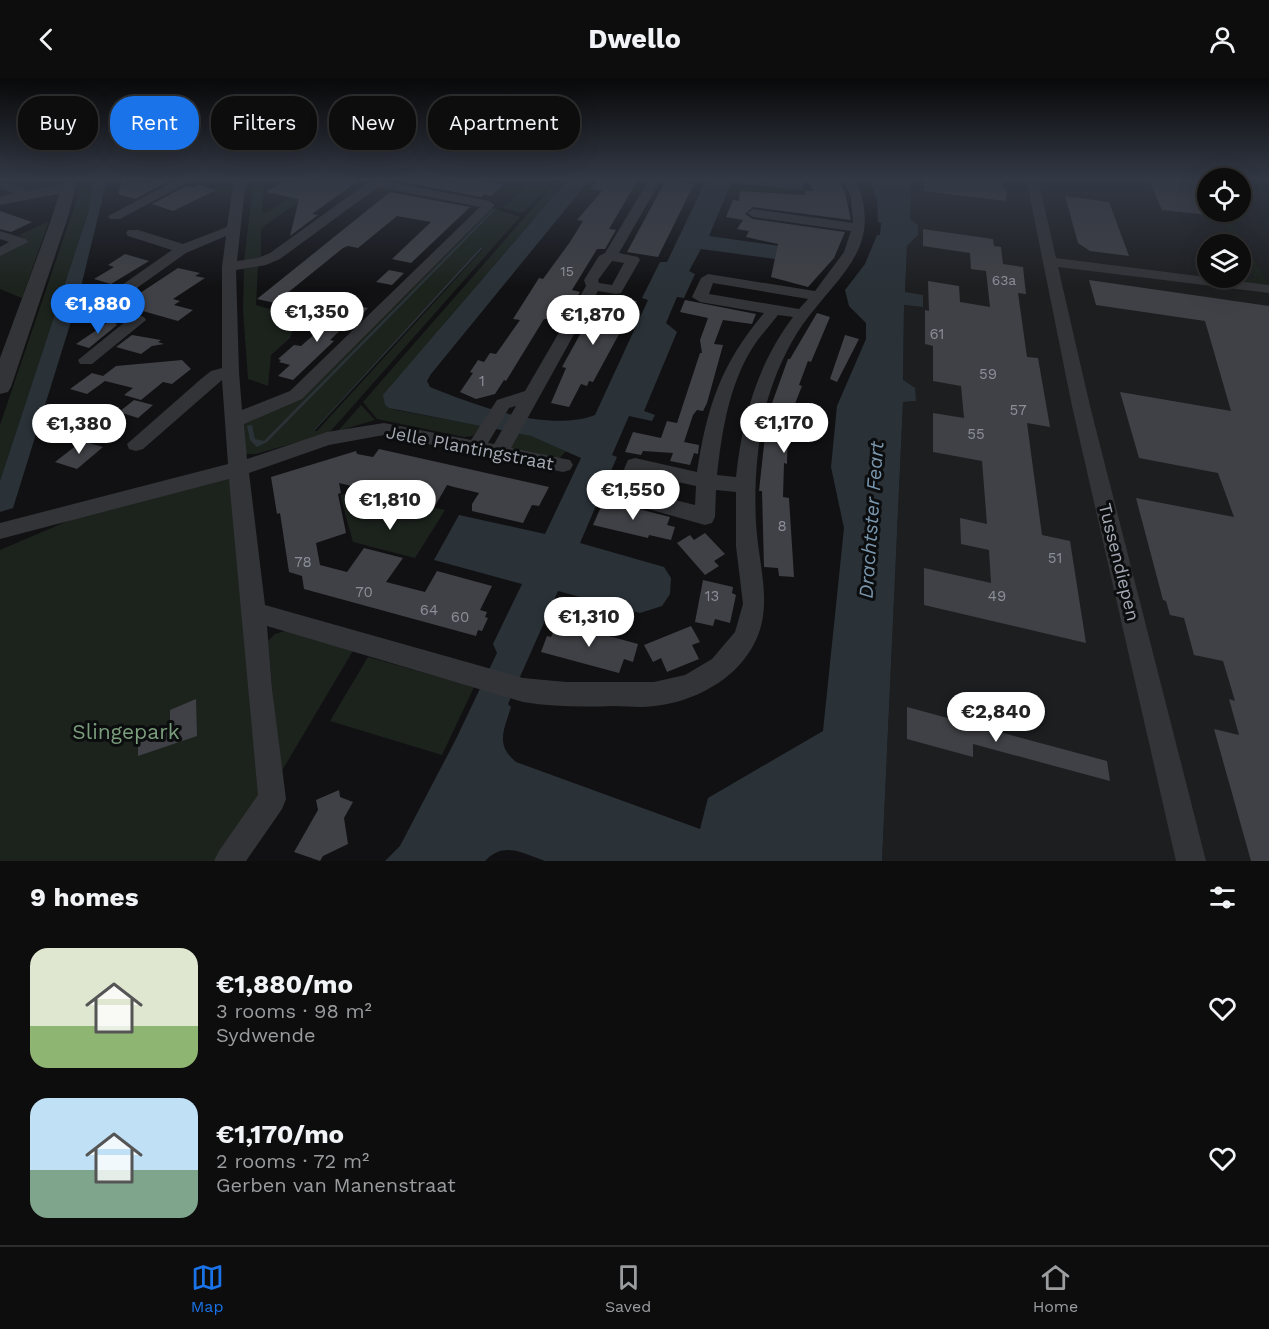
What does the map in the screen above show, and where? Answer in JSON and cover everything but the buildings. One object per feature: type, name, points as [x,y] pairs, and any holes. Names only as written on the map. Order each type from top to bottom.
[{"type":"street","points":[[0,387],[7,347],[57,215]]},
{"type":"street","points":[[230,861],[272,799],[258,688],[254,612],[230,372],[229,267],[234,215]]},
{"type":"street","points":[[229,267],[261,262],[275,256],[332,215]]},
{"type":"street","points":[[234,421],[296,395],[479,215]]},
{"type":"street","points":[[499,452],[593,286],[591,280],[604,259],[610,256],[634,215]]},
{"type":"street","points":[[764,215],[858,228]]},
{"type":"street","points":[[254,612],[523,690],[562,695],[654,694],[695,684],[734,654],[750,628],[754,604],[747,549],[745,486],[757,409],[776,356],[802,314],[844,265],[855,244],[859,215]]},
{"type":"street","name":"Tussendiepen","points":[[1040,215],[1081,406],[1191,861]]},
{"type":"street","points":[[86,360],[138,320],[109,310],[104,304],[184,249],[214,234],[232,230]]},
{"type":"street","points":[[133,233],[184,249]]},
{"type":"street","points":[[0,235],[21,242],[0,252]]},
{"type":"street","points":[[593,286],[616,290],[633,260],[610,256]]},
{"type":"street","points":[[1051,262],[1269,289]]},
{"type":"street","points":[[802,314],[700,297],[708,278],[819,296]]},
{"type":"street","points":[[745,486],[706,481],[717,411],[750,339],[774,310]]},
{"type":"street","points":[[136,444],[217,375],[230,372]]},
{"type":"street","points":[[481,439],[503,404],[531,395]]},
{"type":"street","name":"Jelle Plantingstraat","points":[[0,531],[238,469],[327,439],[384,429],[481,439],[499,452],[563,465]]},
{"type":"shaded area","points":[[910,215],[1197,215],[1197,222],[1251,222],[1251,215],[1269,215],[1269,861],[882,861],[903,402],[915,401],[903,380],[904,305],[923,307],[905,292],[907,246],[912,240]]},
{"type":"green space","points":[[72,215],[88,215],[0,481],[0,425]]},
{"type":"green space","points":[[250,215],[281,215],[264,226],[261,231],[261,259],[244,261]]},
{"type":"green space","points":[[483,215],[513,215],[520,217],[329,433],[256,454],[245,454],[244,420],[298,398]],"holes":[[[480,248],[483,249],[317,431],[314,431]]]},
{"type":"green space","points":[[527,215],[538,215],[449,318],[385,405],[396,410],[482,426],[473,436],[464,437],[377,419],[363,402]]},
{"type":"green space","points":[[49,221],[22,298],[0,289],[0,253],[26,240],[19,235]]},
{"type":"green space","points":[[1223,222],[1232,222],[1239,234],[1230,234]]},
{"type":"green space","points":[[1251,254],[1269,285],[1251,283],[1251,278],[1255,278],[1251,271]]},
{"type":"green space","points":[[258,266],[256,305],[297,317],[290,338],[271,355],[268,386],[248,379],[243,310],[244,269]]},
{"type":"green space","points":[[361,405],[375,420],[338,431]]},
{"type":"green space","points":[[517,433],[531,436],[566,451],[558,460],[508,449]]},
{"type":"green space","name":"Slingepark","points":[[232,478],[263,793],[218,861],[0,861],[0,550],[77,517]]},
{"type":"green space","points":[[358,490],[445,510],[415,558],[353,542],[340,495]]},
{"type":"green space","points":[[288,630],[354,649],[280,774],[268,641],[275,634]]},
{"type":"green space","points":[[368,657],[474,687],[442,755],[330,721]]},
{"type":"water","points":[[88,215],[99,215],[78,299],[13,508],[0,512],[0,481]]},
{"type":"water","points":[[488,215],[491,215],[267,442],[257,447],[250,440],[247,426],[252,425],[255,439],[264,441]]},
{"type":"water","name":"Drachtster Feart","points":[[538,215],[561,215],[431,374],[427,381],[430,387],[489,409],[534,419],[576,420],[595,415],[648,300],[642,298],[660,262],[667,262],[690,215],[718,215],[709,236],[787,247],[782,260],[701,249],[689,271],[695,274],[684,298],[677,297],[666,323],[677,332],[644,411],[655,415],[652,421],[629,416],[612,455],[617,457],[580,543],[664,567],[671,578],[670,594],[662,606],[640,613],[558,591],[508,704],[511,707],[504,730],[505,749],[516,762],[700,829],[708,798],[823,731],[844,528],[831,467],[837,406],[866,339],[866,323],[849,306],[845,290],[865,264],[877,235],[880,235],[881,223],[878,222],[878,215],[910,215],[910,219],[918,225],[918,235],[907,246],[905,292],[923,295],[923,307],[904,305],[903,380],[915,388],[916,401],[903,402],[882,861],[545,861],[514,850],[506,850],[499,851],[485,861],[385,861],[400,846],[456,739],[497,653],[493,644],[522,584],[434,560],[459,515],[545,534],[581,458],[531,436],[389,408],[385,405],[383,395]]},
{"type":"water","points":[[480,248],[483,248],[314,431],[314,430]]}]
